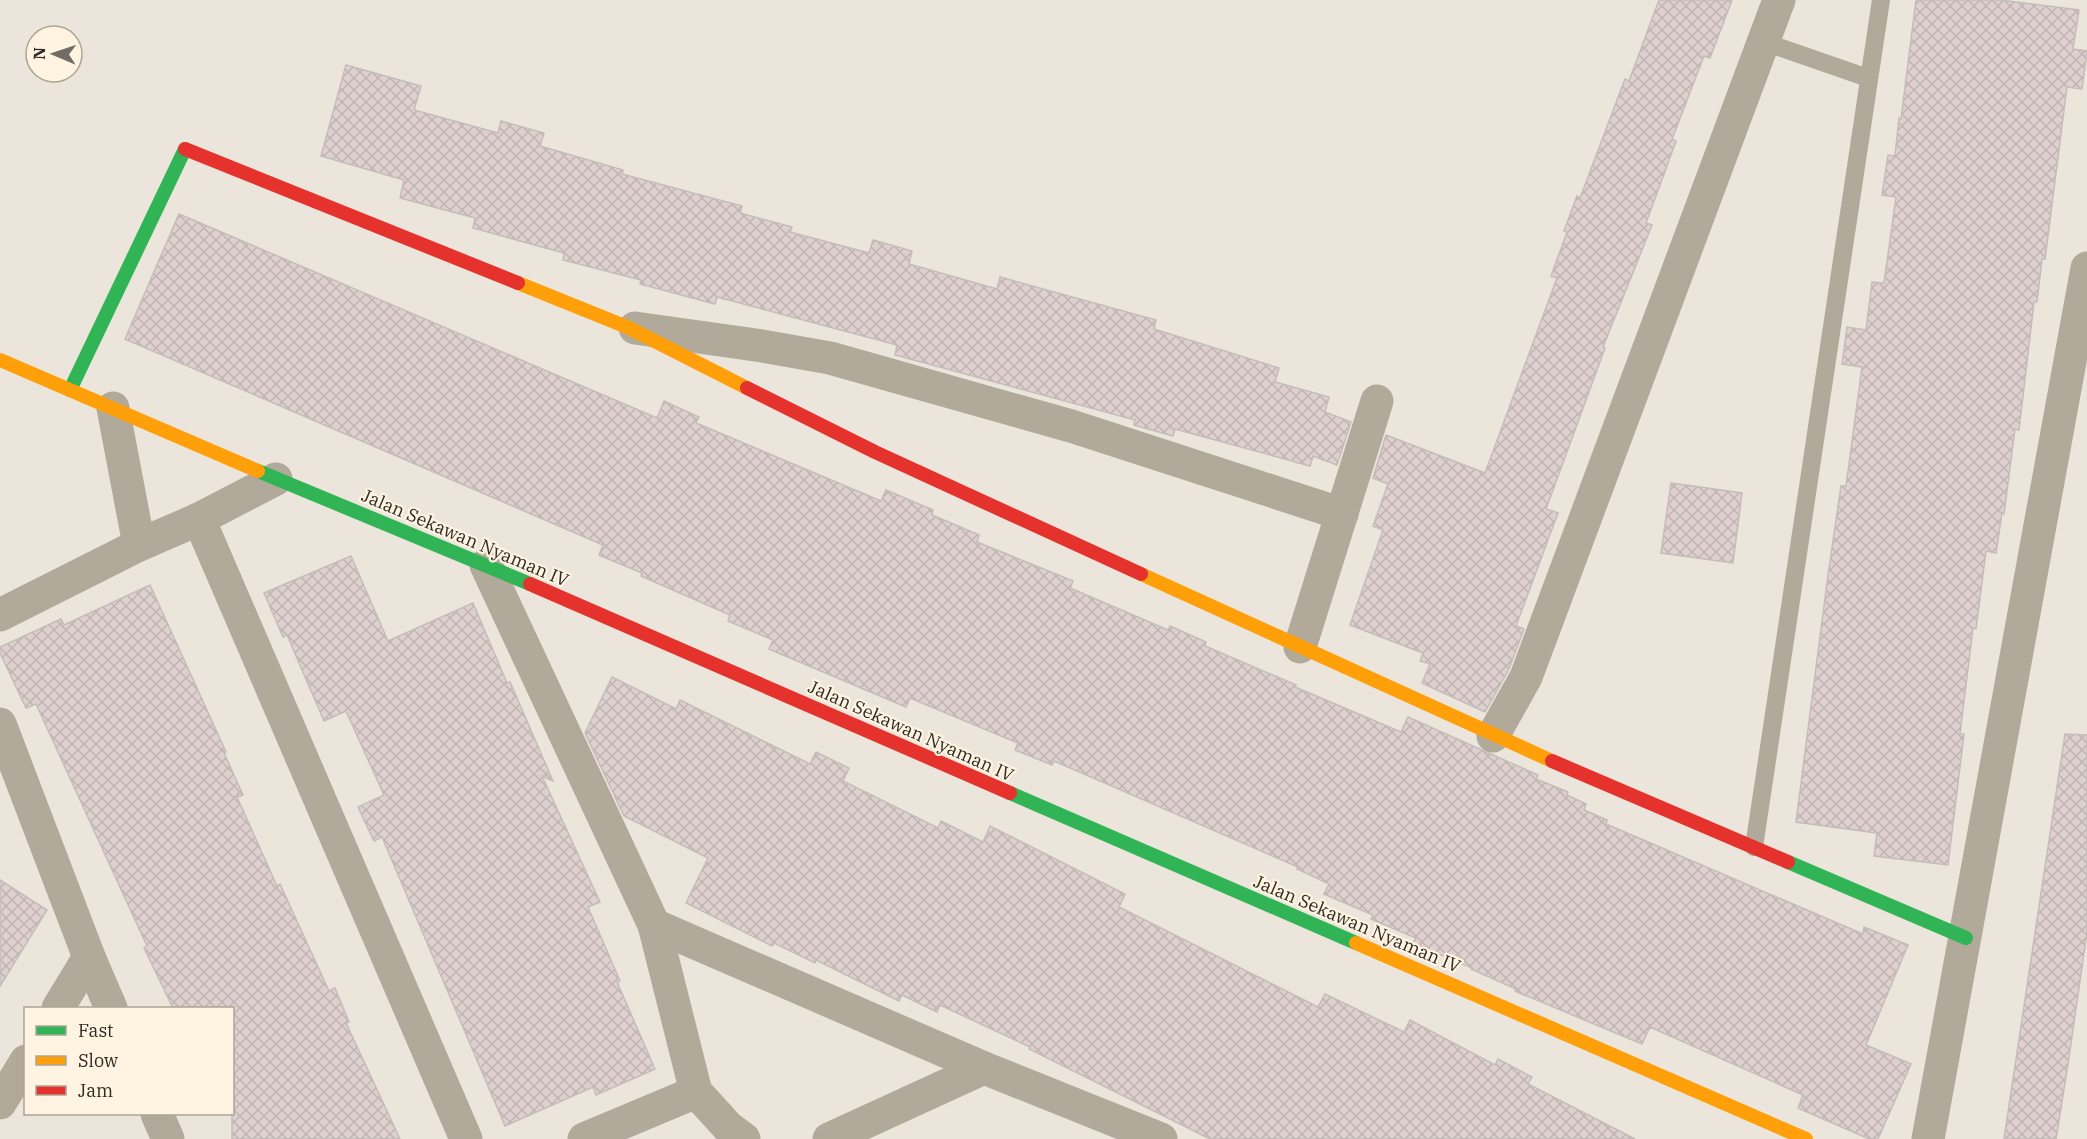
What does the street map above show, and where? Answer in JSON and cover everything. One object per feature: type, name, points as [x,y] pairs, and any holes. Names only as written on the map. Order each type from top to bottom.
[{"type":"street","points":[[1493,736],[1526,677],[1779,0]]},
{"type":"street","points":[[70,390],[185,149],[627,327],[875,452],[1493,736],[1966,938]]},
{"type":"street","points":[[1928,1139],[2087,268]]},
{"type":"street","points":[[627,327],[830,358],[1071,426],[1342,514]]},
{"type":"street","name":"Jalan Sekawan Nyaman IV","points":[[0,360],[486,565],[1806,1139]]},
{"type":"street","points":[[1300,647],[1377,401]]},
{"type":"street","points":[[113,408],[139,545]]},
{"type":"street","points":[[0,615],[139,545],[199,519],[276,478]]},
{"type":"street","points":[[199,519],[466,1139]]},
{"type":"street","points":[[486,565],[654,925],[696,1092],[729,1127],[744,1139]]},
{"type":"street","points":[[0,724],[89,957],[111,1007]]},
{"type":"street","points":[[654,925],[984,1068],[1161,1139]]},
{"type":"street","points":[[58,1007],[89,957]]},
{"type":"street","points":[[0,1103],[24,1064]]},
{"type":"street","points":[[829,1139],[984,1068]]},
{"type":"street","points":[[584,1139],[696,1092]]},
{"type":"street","points":[[158,1115],[168,1139]]},
{"type":"lane","points":[[1754,847],[1881,0]]},
{"type":"lane","points":[[1764,42],[1868,78]]},
{"type":"building","points":[[1659,0],[1732,0],[1710,58],[1704,56],[1672,139],[1676,141],[1646,223],[1652,225],[1603,347],[1605,348],[1546,509],[1558,513],[1516,626],[1524,629],[1509,669],[1485,712],[1422,683],[1430,664],[1420,661],[1423,653],[1350,625],[1383,530],[1373,526],[1388,484],[1373,478],[1386,435],[1485,473],[1557,278],[1551,276],[1567,232],[1564,231],[1577,196],[1580,198],[1625,79],[1629,81]]},
{"type":"building","points":[[1916,0],[2000,0],[2079,10],[2073,49],[2087,51],[2082,89],[2067,87],[2045,259],[2042,259],[2037,302],[2034,302],[2019,430],[2015,429],[2004,514],[2002,513],[1996,553],[1986,551],[1976,629],[1973,628],[1960,734],[1964,734],[1948,865],[1874,856],[1877,833],[1796,822],[1828,575],[1841,486],[1846,486],[1862,367],[1842,364],[1847,327],[1866,330],[1872,282],[1884,283],[1896,197],[1882,195],[1888,155],[1895,156]]},
{"type":"building","points":[[346,65],[421,86],[414,110],[498,133],[501,121],[544,133],[540,146],[623,170],[622,174],[742,206],[740,213],[792,227],[790,232],[869,253],[873,240],[912,251],[909,264],[997,289],[1000,277],[1156,320],[1154,329],[1279,368],[1275,382],[1329,397],[1325,412],[1351,422],[1337,465],[1313,456],[1310,466],[1175,429],[1173,436],[1134,425],[1135,420],[895,355],[897,345],[717,297],[715,304],[640,284],[641,280],[563,260],[564,253],[473,228],[475,218],[400,198],[404,180],[321,156]]},
{"type":"building","points":[[179,214],[657,418],[664,401],[699,417],[696,423],[881,501],[886,490],[933,510],[932,515],[979,535],[977,542],[1073,581],[1070,588],[1168,630],[1170,626],[1206,642],[1205,646],[1401,732],[1408,717],[1538,775],[1536,779],[1568,792],[1567,795],[1586,804],[1584,810],[1607,820],[1606,824],[1863,934],[1864,927],[1908,945],[1866,1045],[1911,1064],[1878,1139],[1869,1139],[1798,1108],[1803,1095],[1650,1027],[1642,1044],[1515,991],[1516,989],[1472,968],[1413,943],[1416,938],[1371,919],[1373,915],[1324,894],[1329,884],[1297,869],[1298,867],[1054,761],[1052,765],[1015,750],[1018,743],[910,698],[906,707],[769,649],[773,640],[728,621],[730,615],[599,555],[603,545],[125,339]]},
{"type":"building","points":[[1671,483],[1742,493],[1733,563],[1661,553]]},
{"type":"building","points":[[351,556],[388,641],[473,603],[553,781],[542,776],[600,902],[588,907],[620,981],[617,982],[655,1069],[596,1095],[593,1087],[505,1126],[382,837],[374,841],[358,807],[384,795],[346,711],[324,721],[287,635],[283,637],[264,593]]},
{"type":"building","points":[[150,585],[226,752],[224,753],[243,795],[237,797],[277,886],[280,884],[329,991],[335,988],[349,1022],[346,1023],[400,1139],[232,1139],[234,1007],[173,1007],[36,704],[26,708],[0,653],[0,647],[61,619],[64,625]]},
{"type":"building","points":[[612,677],[676,709],[680,700],[810,764],[816,752],[849,768],[843,781],[938,828],[941,821],[983,842],[990,826],[1125,894],[1119,907],[1318,1007],[1325,994],[1404,1032],[1410,1020],[1495,1065],[1498,1059],[1532,1077],[1528,1084],[1635,1139],[1210,1139],[1029,1049],[1030,1047],[940,1005],[937,1012],[902,995],[899,1001],[816,960],[815,963],[774,943],[772,946],[686,903],[708,858],[624,816],[585,733]]},
{"type":"building","points":[[2065,734],[2087,735],[2087,932],[2068,1064],[2056,1139],[2004,1139]]},
{"type":"building","points":[[0,880],[47,910],[0,986]]},
{"type":"traffic: fast","points":[[70,390],[185,149]]},
{"type":"traffic: fast","points":[[258,471],[530,584]]},
{"type":"traffic: fast","points":[[1010,793],[1356,943]]},
{"type":"traffic: fast","points":[[1788,862],[1966,938]]},
{"type":"traffic: slow","points":[[518,283],[627,327],[747,388]]},
{"type":"traffic: slow","points":[[0,360],[258,471]]},
{"type":"traffic: slow","points":[[1141,574],[1552,761]]},
{"type":"traffic: slow","points":[[1356,943],[1806,1139]]},
{"type":"traffic: jam","points":[[185,149],[518,283]]},
{"type":"traffic: jam","points":[[747,388],[875,452],[1141,574]]},
{"type":"traffic: jam","points":[[530,584],[1010,793]]},
{"type":"traffic: jam","points":[[1552,761],[1788,862]]}]
